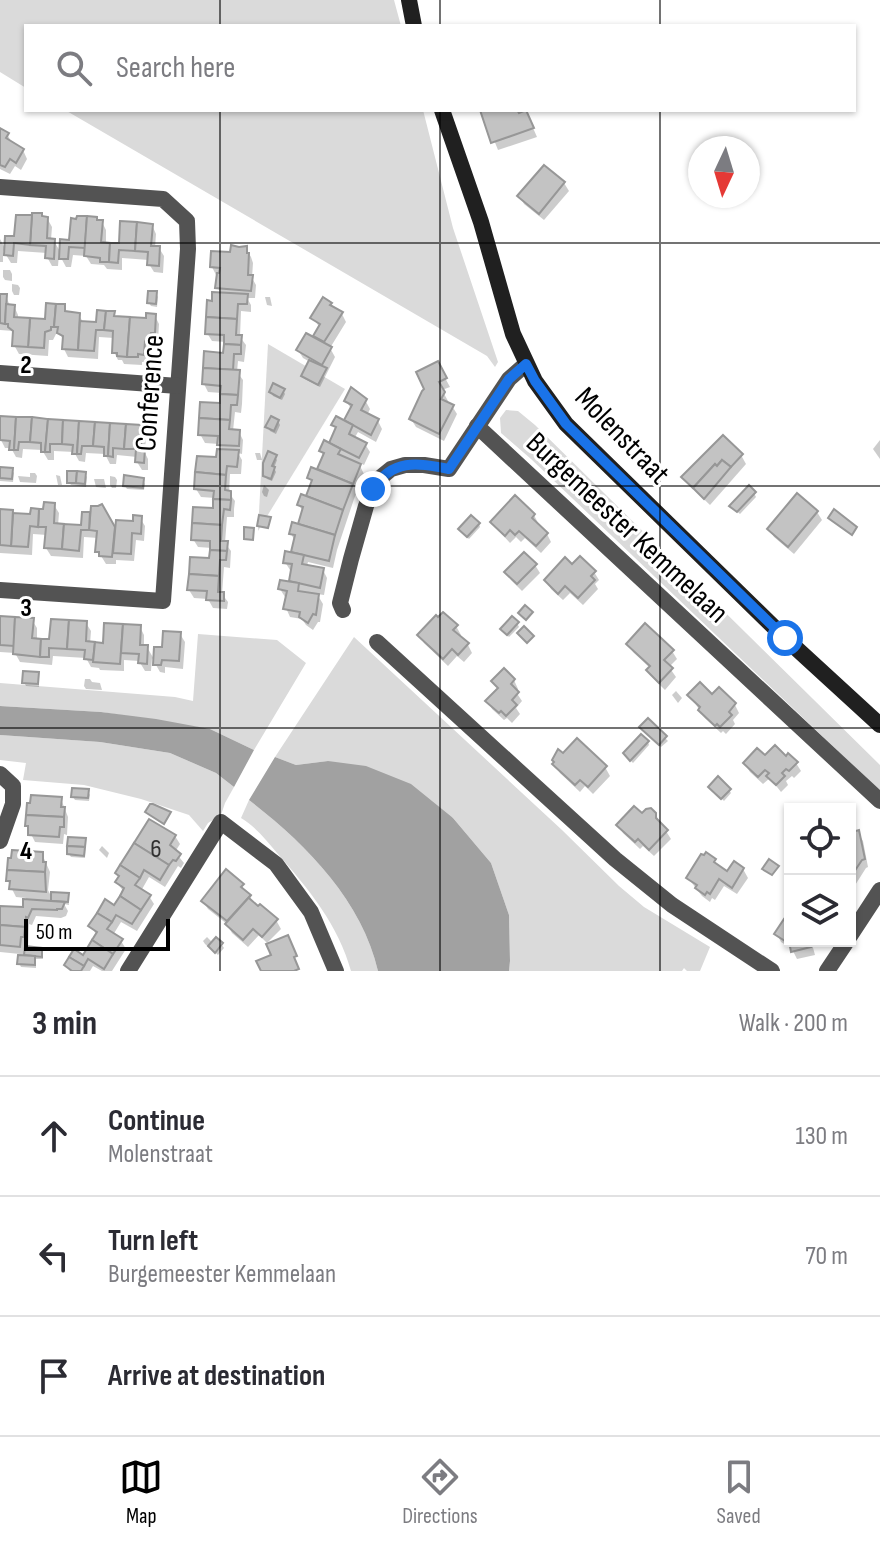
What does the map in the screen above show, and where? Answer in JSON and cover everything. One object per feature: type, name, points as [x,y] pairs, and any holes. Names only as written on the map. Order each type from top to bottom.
[{"type":"street","points":[[409,0],[414,24]]},
{"type":"street","name":"Molenstraat","points":[[443,112],[481,222],[513,334],[535,381],[566,424],[785,638],[880,725]]},
{"type":"street","name":"Conference","points":[[0,187],[163,199],[187,221],[188,249],[163,601],[0,590]]},
{"type":"street","points":[[343,610],[340,603],[351,559],[366,506],[380,478],[391,469],[405,465],[449,469],[509,379],[526,364]]},
{"type":"street","points":[[0,373],[178,386]]},
{"type":"street","name":"Burgemeester Kemmelaan","points":[[477,426],[880,801]]},
{"type":"street","points":[[377,642],[615,859],[672,905],[772,971]]},
{"type":"street","points":[[0,774],[13,786],[13,804],[0,841]]},
{"type":"street","points":[[128,971],[221,822],[276,864],[311,912],[336,971]]},
{"type":"street","points":[[856,927],[880,890]]},
{"type":"street","points":[[827,971],[843,947]]},
{"type":"shaded area","points":[[0,0],[394,0],[400,24],[24,24],[24,87],[0,72]]},
{"type":"shaded area","points":[[68,112],[424,112],[453,228],[498,362],[495,367],[487,356]]},
{"type":"shaded area","points":[[268,344],[345,389],[258,531]]},
{"type":"shaded area","points":[[506,410],[518,411],[535,425],[880,765],[880,791],[501,433],[500,418]]},
{"type":"shaded area","points":[[198,634],[277,640],[306,663],[254,750],[210,729],[101,712],[0,706],[0,683],[193,701]]},
{"type":"shaded area","points":[[354,637],[619,886],[644,907],[710,947],[700,971],[684,968],[682,971],[509,971],[509,915],[491,863],[453,818],[328,761],[296,765],[275,757]]},
{"type":"shaded area","points":[[0,706],[101,712],[156,719],[210,729],[254,750],[234,787],[216,773],[170,753],[100,742],[0,735]]},
{"type":"shaded area","points":[[0,735],[100,742],[170,753],[216,773],[234,787],[221,815],[208,823],[203,831],[189,815],[141,799],[84,785],[23,780],[26,763],[0,760]]},
{"type":"shaded area","points":[[275,757],[296,765],[328,761],[366,766],[411,784],[453,818],[491,863],[509,915],[509,971],[378,971],[359,920],[345,897],[310,854],[249,800]]},
{"type":"shaded area","points":[[249,800],[310,854],[345,897],[359,920],[378,971],[351,971],[339,938],[311,894],[265,839],[241,818]]},
{"type":"building","points":[[481,112],[527,112],[534,128],[491,143]]},
{"type":"building","points":[[0,128],[9,133],[6,138],[24,149],[16,163],[10,159],[5,167],[0,165]]},
{"type":"building","points":[[544,165],[565,182],[539,214],[517,196]]},
{"type":"building","points":[[32,213],[42,213],[42,216],[48,217],[47,238],[55,239],[54,259],[45,258],[46,246],[30,245]]},
{"type":"building","points":[[16,215],[32,215],[30,245],[14,243],[13,256],[4,255],[5,236],[14,236]]},
{"type":"building","points":[[77,216],[87,216],[85,248],[69,247],[68,259],[59,259],[60,239],[69,240],[71,218],[76,219]]},
{"type":"building","points":[[87,216],[103,220],[101,242],[110,243],[109,262],[84,256]]},
{"type":"building","points":[[120,221],[137,222],[135,251],[119,250],[118,263],[109,262],[110,243],[119,243]]},
{"type":"building","points":[[137,222],[153,224],[151,246],[160,246],[159,266],[147,265],[148,252],[135,251]]},
{"type":"building","points":[[231,245],[247,246],[248,275],[253,275],[251,291],[215,288],[220,268],[210,267],[211,251],[230,252]]},
{"type":"building","points":[[148,291],[157,291],[156,304],[147,303]]},
{"type":"building","points":[[212,292],[248,294],[247,304],[238,304],[237,319],[206,317],[207,300],[212,301]]},
{"type":"building","points":[[0,294],[7,294],[5,324],[0,323]]},
{"type":"building","points":[[323,297],[343,312],[324,342],[313,336],[320,324],[310,318]]},
{"type":"building","points":[[46,303],[56,304],[54,327],[45,332],[44,348],[28,347],[30,318],[45,319]]},
{"type":"building","points":[[6,304],[15,305],[14,317],[30,318],[28,347],[12,346],[13,331],[5,324]]},
{"type":"building","points":[[56,304],[65,304],[65,311],[80,313],[78,350],[62,349],[63,336],[57,333],[58,327],[54,327]]},
{"type":"building","points":[[97,310],[106,311],[104,330],[96,330],[94,351],[78,350],[80,321],[96,322]]},
{"type":"building","points":[[106,311],[115,311],[114,316],[130,317],[127,357],[112,353],[113,331],[104,330]]},
{"type":"building","points":[[146,313],[156,314],[155,333],[151,333],[145,341],[144,355],[127,357],[130,317],[146,318]]},
{"type":"building","points":[[206,317],[237,319],[236,335],[242,335],[241,345],[224,344],[224,335],[205,334]]},
{"type":"building","points":[[306,333],[332,347],[322,365],[296,350]]},
{"type":"building","points":[[224,344],[241,345],[241,354],[234,354],[233,370],[203,368],[204,351],[223,353]]},
{"type":"building","points":[[309,360],[327,368],[318,385],[301,376]]},
{"type":"building","points":[[438,361],[447,378],[439,382],[445,392],[441,399],[454,405],[439,434],[409,419],[424,389],[416,372]]},
{"type":"building","points":[[203,368],[240,370],[238,395],[220,394],[221,386],[202,384]]},
{"type":"building","points":[[273,383],[285,389],[280,398],[269,392]]},
{"type":"building","points":[[351,387],[367,399],[361,410],[379,419],[371,435],[344,420],[352,405],[344,401]]},
{"type":"building","points":[[220,394],[238,395],[237,405],[231,405],[230,420],[199,418],[200,402],[220,403]]},
{"type":"building","points":[[0,416],[16,417],[14,450],[9,450],[10,441],[0,440]]},
{"type":"building","points":[[271,416],[279,420],[274,431],[265,427]]},
{"type":"building","points":[[336,416],[353,425],[349,434],[367,443],[359,458],[329,443],[336,427],[331,425]]},
{"type":"building","points":[[16,417],[32,417],[30,442],[19,442],[18,450],[14,450]]},
{"type":"building","points":[[32,417],[48,419],[45,452],[41,452],[41,443],[30,442]]},
{"type":"building","points":[[199,418],[230,420],[229,429],[240,430],[239,446],[217,445],[218,436],[198,435]]},
{"type":"building","points":[[48,419],[63,420],[62,444],[50,444],[50,452],[45,452]]},
{"type":"building","points":[[63,420],[79,421],[77,454],[72,454],[73,445],[62,444]]},
{"type":"building","points":[[79,421],[95,422],[93,446],[82,446],[81,454],[77,454]]},
{"type":"building","points":[[95,422],[110,423],[108,456],[104,456],[104,447],[93,446]]},
{"type":"building","points":[[110,423],[126,424],[124,449],[113,448],[113,457],[108,456]]},
{"type":"building","points":[[126,424],[142,425],[144,463],[135,462],[136,449],[124,449]]},
{"type":"building","points":[[723,435],[743,454],[731,467],[722,460],[717,466],[715,464],[693,488],[681,477]]},
{"type":"building","points":[[324,440],[341,449],[338,454],[361,464],[353,484],[317,469],[324,453],[319,451]]},
{"type":"building","points":[[217,449],[239,450],[237,467],[227,466],[226,475],[195,472],[197,456],[216,457]]},
{"type":"building","points":[[268,451],[277,455],[271,479],[263,476],[263,463]]},
{"type":"building","points":[[722,460],[731,467],[704,499],[693,488]]},
{"type":"building","points":[[0,467],[13,468],[12,479],[0,478]]},
{"type":"building","points":[[311,467],[353,484],[343,510],[306,496],[312,480],[307,478]]},
{"type":"building","points":[[67,471],[77,471],[76,483],[67,483]]},
{"type":"building","points":[[77,471],[86,472],[85,484],[76,483]]},
{"type":"building","points":[[195,472],[226,475],[225,490],[231,491],[231,500],[213,499],[214,491],[194,489]]},
{"type":"building","points":[[124,475],[144,478],[143,488],[123,486]]},
{"type":"building","points":[[749,485],[756,492],[737,512],[729,506]]},
{"type":"building","points":[[797,493],[818,511],[788,547],[767,529]]},
{"type":"building","points":[[301,494],[343,510],[335,535],[298,524],[303,507],[297,505]]},
{"type":"building","points":[[515,495],[535,514],[532,518],[548,533],[536,546],[519,531],[515,535],[510,530],[505,536],[490,522]]},
{"type":"building","points":[[213,499],[231,500],[230,510],[224,509],[222,525],[192,523],[193,507],[213,508]]},
{"type":"building","points":[[44,502],[55,503],[54,523],[64,524],[62,549],[44,548],[46,527],[38,527],[39,509],[43,509]]},
{"type":"building","points":[[102,504],[115,527],[112,557],[99,556],[99,552],[95,552],[97,531],[89,530],[91,506]]},
{"type":"building","points":[[31,508],[39,509],[38,527],[30,526],[28,547],[11,546],[13,513],[30,514]]},
{"type":"building","points":[[0,509],[13,510],[11,546],[0,545]]},
{"type":"building","points":[[834,509],[857,527],[852,535],[828,518]]},
{"type":"building","points":[[82,512],[90,512],[89,530],[81,530],[79,551],[62,549],[64,524],[81,525]]},
{"type":"building","points":[[133,515],[142,516],[141,534],[132,533],[131,554],[113,553],[116,520],[133,521]]},
{"type":"building","points":[[259,515],[271,517],[268,528],[257,526]]},
{"type":"building","points":[[471,515],[480,523],[467,537],[458,529]]},
{"type":"building","points":[[292,522],[335,535],[329,561],[291,552],[295,535],[289,534]]},
{"type":"building","points":[[192,523],[222,525],[221,541],[228,541],[227,551],[210,550],[210,541],[191,540]]},
{"type":"building","points":[[244,527],[254,528],[253,540],[244,539]]},
{"type":"building","points":[[210,550],[227,551],[226,560],[220,560],[219,576],[189,574],[190,557],[209,558]]},
{"type":"building","points":[[285,551],[304,555],[302,564],[324,568],[320,588],[289,581],[292,564],[283,563]]},
{"type":"building","points":[[524,552],[537,564],[517,584],[504,572]]},
{"type":"building","points":[[580,556],[596,571],[591,576],[595,580],[578,598],[565,586],[558,594],[544,580],[565,557],[572,564]]},
{"type":"building","points":[[189,574],[219,576],[218,592],[224,592],[224,601],[206,600],[207,591],[187,590]]},
{"type":"building","points":[[280,580],[299,583],[298,591],[319,594],[316,615],[313,614],[308,623],[299,617],[300,612],[283,609],[287,591],[278,589]]},
{"type":"building","points":[[525,605],[533,612],[526,620],[518,613]]},
{"type":"building","points":[[443,612],[458,625],[453,630],[469,643],[458,655],[452,649],[443,659],[417,635]]},
{"type":"building","points":[[0,616],[15,617],[14,646],[0,645]]},
{"type":"building","points":[[512,616],[519,622],[507,635],[500,629]]},
{"type":"building","points":[[15,617],[34,618],[32,638],[41,639],[40,657],[13,654]]},
{"type":"building","points":[[51,619],[69,620],[67,649],[49,648],[49,657],[40,657],[41,639],[49,639]]},
{"type":"building","points":[[69,620],[87,621],[86,641],[95,642],[93,660],[84,659],[85,650],[67,649]]},
{"type":"building","points":[[104,623],[123,624],[120,664],[93,662],[95,642],[103,643]]},
{"type":"building","points":[[645,623],[674,650],[664,660],[673,668],[659,683],[646,670],[650,666],[626,644]]},
{"type":"building","points":[[123,624],[141,625],[140,645],[148,645],[147,664],[138,663],[139,654],[121,653]]},
{"type":"building","points":[[524,626],[534,636],[527,643],[517,633]]},
{"type":"building","points":[[163,631],[181,632],[179,661],[162,660],[161,665],[153,665],[154,647],[162,647]]},
{"type":"building","points":[[504,668],[515,679],[511,684],[519,692],[512,700],[517,705],[506,716],[485,701],[498,688],[491,681]]},
{"type":"building","points":[[23,671],[39,672],[38,684],[22,683]]},
{"type":"building","points":[[700,682],[712,694],[719,687],[736,703],[729,712],[732,715],[720,727],[698,710],[700,707],[687,695]]},
{"type":"building","points":[[648,718],[667,736],[659,745],[639,727]]},
{"type":"building","points":[[641,734],[649,741],[630,761],[623,753]]},
{"type":"building","points":[[577,738],[607,766],[588,787],[580,780],[575,785],[552,764],[558,749],[563,753]]},
{"type":"building","points":[[775,745],[798,762],[782,773],[785,776],[776,785],[766,776],[769,773],[765,770],[758,777],[743,763],[757,748],[765,755]]},
{"type":"building","points":[[718,776],[731,789],[721,799],[708,787]]},
{"type":"building","points":[[72,788],[89,789],[88,798],[71,797]]},
{"type":"building","points":[[31,795],[62,797],[64,817],[26,815]]},
{"type":"building","points":[[150,804],[171,812],[164,824],[145,812]]},
{"type":"building","points":[[634,806],[642,813],[651,808],[668,830],[649,850],[616,825]]},
{"type":"building","points":[[26,815],[64,817],[64,827],[60,827],[59,837],[28,835]]},
{"type":"building","points":[[149,819],[176,835],[170,845],[181,854],[169,865],[134,843]]},
{"type":"building","points":[[859,830],[865,859],[856,869],[856,831]]},
{"type":"building","points":[[68,837],[86,838],[85,847],[67,846]]},
{"type":"building","points":[[134,843],[169,865],[160,880],[144,870],[140,878],[120,865]]},
{"type":"building","points":[[67,846],[85,847],[84,856],[67,854]]},
{"type":"building","points":[[12,850],[43,852],[45,872],[7,870]]},
{"type":"building","points":[[706,852],[727,871],[734,861],[744,868],[732,888],[719,879],[710,894],[707,892],[705,895],[686,878],[701,854]]},
{"type":"building","points":[[769,859],[779,866],[772,875],[762,869]]},
{"type":"building","points":[[120,865],[140,878],[135,885],[151,895],[141,910],[120,896],[124,888],[115,882],[119,876],[115,873]]},
{"type":"building","points":[[226,869],[244,884],[241,887],[251,895],[227,921],[201,901]]},
{"type":"building","points":[[7,870],[45,872],[46,892],[9,889]]},
{"type":"building","points":[[51,892],[69,893],[68,902],[51,901]]},
{"type":"building","points":[[251,895],[249,898],[258,906],[260,904],[278,919],[262,937],[253,929],[243,940],[225,924]]},
{"type":"building","points":[[120,896],[141,910],[132,924],[116,915],[112,922],[97,913],[105,899],[114,905]]},
{"type":"building","points":[[23,899],[65,902],[62,909],[32,909],[26,917],[25,927],[0,925],[0,906],[23,907]]},
{"type":"building","points":[[97,913],[112,922],[107,929],[123,939],[113,954],[92,940],[97,932],[88,926]]},
{"type":"building","points":[[784,919],[784,940],[774,934]]},
{"type":"building","points":[[0,925],[25,927],[20,947],[0,945]]},
{"type":"building","points":[[288,935],[299,969],[261,971],[256,961],[271,955],[266,944]]},
{"type":"building","points":[[216,937],[223,943],[215,953],[208,946]]},
{"type":"building","points":[[92,940],[113,954],[104,969],[88,959],[84,966],[69,957],[74,949],[83,955]]},
{"type":"building","points":[[25,946],[42,948],[42,957],[24,955]]},
{"type":"building","points":[[790,947],[811,947],[791,952]]},
{"type":"building","points":[[18,955],[35,956],[35,965],[17,964]]},
{"type":"building","points":[[69,957],[84,966],[81,971],[72,971],[64,965]]},
{"type":"route","points":[[373,489],[391,469],[405,465],[449,469],[509,379],[526,364],[566,424],[785,638]]}]
